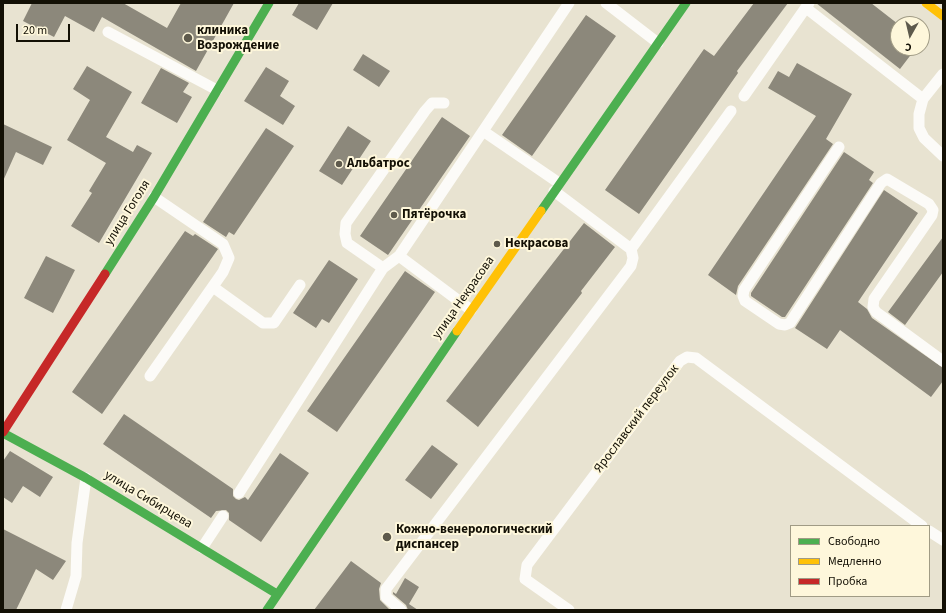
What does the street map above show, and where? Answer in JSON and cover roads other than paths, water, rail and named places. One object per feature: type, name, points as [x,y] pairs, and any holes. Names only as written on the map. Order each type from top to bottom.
[{"type":"main road","name":"улица Гоголя","points":[[3,433],[154,197],[269,3]]},
{"type":"main road","name":"улица Некрасова","points":[[266,610],[471,310],[686,3]]},
{"type":"main road","points":[[926,3],[943,16]]},
{"type":"main road","name":"улица Сибирцева","points":[[3,433],[86,478],[277,594]]},
{"type":"lane","points":[[239,493],[383,268],[399,256],[569,3]]},
{"type":"lane","points":[[606,3],[658,43]]},
{"type":"lane","points":[[744,96],[807,5],[923,99]]},
{"type":"lane","points":[[108,32],[217,90]]},
{"type":"lane","points":[[943,74],[923,99],[919,114],[919,128],[931,146],[943,156]]},
{"type":"lane","points":[[383,268],[347,243],[345,234],[346,223],[432,103],[444,103]]},
{"type":"lane","points":[[631,249],[731,111]]},
{"type":"lane","points":[[401,610],[386,597],[386,589],[631,266],[633,258],[631,249],[557,187],[483,131]]},
{"type":"lane","points":[[839,147],[744,290],[742,296],[745,301],[779,324],[785,325],[790,323],[881,183],[887,179],[929,204],[933,210],[932,215],[874,299],[873,307],[876,312],[943,361]]},
{"type":"lane","points":[[150,376],[223,272],[228,258],[223,244],[154,197]]},
{"type":"lane","points":[[399,256],[471,310]]},
{"type":"lane","points":[[213,286],[263,323],[274,323],[300,286]]},
{"type":"lane","name":"Ярославский переулок","points":[[569,610],[525,579],[527,565],[680,361],[687,357],[696,358],[921,525]]},
{"type":"lane","points":[[66,610],[76,576],[77,542],[86,478]]},
{"type":"lane","points":[[202,548],[223,516]]},
{"type":"lane","points":[[930,532],[943,540]]},
{"type":"place","name":"клиника Возрождение","points":[[188,38]]},
{"type":"place","name":"Альбатрос","points":[[339,164]]},
{"type":"place","name":"Пятёрочка","points":[[394,215]]},
{"type":"place","name":"Некрасова","points":[[497,244]]},
{"type":"place","name":"Кожно-венерологический диспансер","points":[[387,537]]}]
